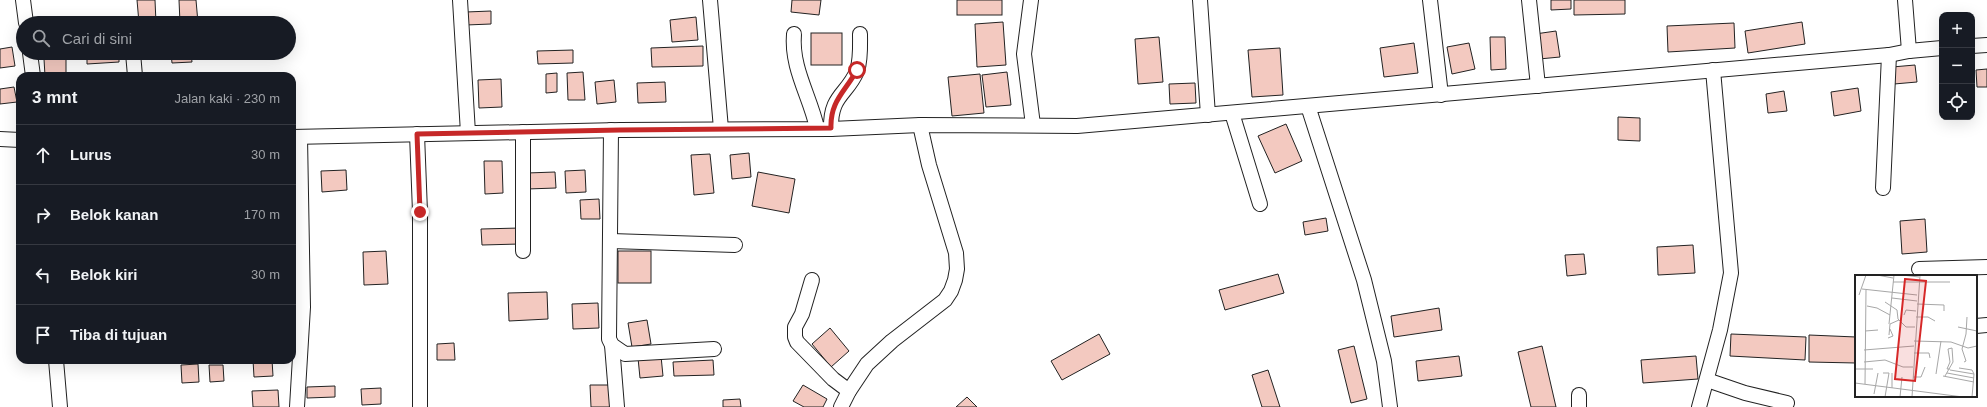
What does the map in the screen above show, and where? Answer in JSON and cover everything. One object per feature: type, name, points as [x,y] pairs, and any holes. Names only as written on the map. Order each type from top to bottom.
[{"type":"street","points":[[23,0],[25,16]]},
{"type":"street","points":[[460,0],[468,133]]},
{"type":"street","points":[[710,0],[721,129]]},
{"type":"street","points":[[1031,0],[1024,54],[1033,125]]},
{"type":"street","points":[[1200,0],[1208,115]]},
{"type":"street","points":[[1430,0],[1440,94]]},
{"type":"street","points":[[1529,0],[1538,86]]},
{"type":"street","points":[[1905,0],[1909,51]]},
{"type":"street","points":[[794,34],[795,62],[810,100],[817,128]]},
{"type":"street","points":[[831,128],[831,117],[838,98],[857,70],[860,34]]},
{"type":"street","points":[[1975,46],[1987,45]]},
{"type":"street","points":[[298,407],[303,307],[296,137],[611,130],[831,128],[920,124],[1077,126],[1889,55],[1909,51],[1939,48]]},
{"type":"street","points":[[1883,188],[1889,55]]},
{"type":"street","points":[[31,60],[32,72]]},
{"type":"street","points":[[133,60],[134,72]]},
{"type":"street","points":[[1699,407],[1720,330],[1731,273],[1713,70]]},
{"type":"street","points":[[1308,106],[1364,280],[1384,361],[1390,407]]},
{"type":"street","points":[[1232,113],[1260,204]]},
{"type":"street","points":[[841,407],[849,391],[867,364],[892,341],[945,300],[951,291],[955,280],[957,269],[956,253],[929,165],[920,124]]},
{"type":"street","points":[[611,130],[611,241],[608,330],[612,346],[617,407]]},
{"type":"street","points":[[523,132],[523,251]]},
{"type":"street","points":[[417,134],[420,212],[420,407]]},
{"type":"street","points":[[0,139],[16,140]]},
{"type":"street","points":[[611,241],[735,245]]},
{"type":"street","points":[[1919,269],[1987,267]]},
{"type":"street","points":[[812,280],[802,314],[795,327],[795,337],[797,342],[833,379],[849,391]]},
{"type":"street","points":[[1977,326],[1987,325]]},
{"type":"street","points":[[612,346],[625,354],[714,349]]},
{"type":"street","points":[[56,364],[60,407]]},
{"type":"street","points":[[1707,380],[1745,394],[1788,403]]},
{"type":"building","points":[[137,0],[155,0],[156,16],[138,16]]},
{"type":"building","points":[[179,0],[196,0],[197,16],[180,16]]},
{"type":"building","points":[[792,0],[821,0],[819,15],[791,12]]},
{"type":"building","points":[[957,0],[1002,0],[1002,15],[957,15]]},
{"type":"building","points":[[1551,0],[1571,0],[1571,9],[1551,10]]},
{"type":"building","points":[[1574,0],[1625,0],[1625,14],[1574,15]]},
{"type":"building","points":[[491,11],[491,24],[466,25],[466,12]]},
{"type":"building","points":[[696,17],[698,40],[672,42],[670,20]]},
{"type":"building","points":[[1003,22],[1006,65],[977,67],[975,24]]},
{"type":"building","points":[[1802,22],[1805,44],[1748,53],[1745,31]]},
{"type":"building","points":[[1734,23],[1735,48],[1668,52],[1667,26]]},
{"type":"building","points":[[1556,31],[1560,57],[1539,59],[1535,34]]},
{"type":"building","points":[[811,33],[842,33],[842,65],[811,65]]},
{"type":"building","points":[[1159,37],[1163,82],[1138,84],[1135,39]]},
{"type":"building","points":[[1490,37],[1505,37],[1506,69],[1491,70]]},
{"type":"building","points":[[1414,43],[1418,73],[1384,77],[1380,48]]},
{"type":"building","points":[[1469,43],[1475,69],[1452,74],[1447,47]]},
{"type":"building","points":[[703,46],[703,66],[652,67],[651,48]]},
{"type":"building","points":[[12,47],[15,66],[0,68],[0,49]]},
{"type":"building","points":[[1280,48],[1283,95],[1252,97],[1248,50]]},
{"type":"building","points":[[573,50],[573,63],[538,64],[537,51]]},
{"type":"building","points":[[44,60],[66,60],[66,72],[45,72]]},
{"type":"building","points":[[87,60],[119,60],[119,62],[87,64]]},
{"type":"building","points":[[172,60],[192,60],[192,62],[172,63]]},
{"type":"building","points":[[1915,65],[1917,82],[1894,84],[1892,67]]},
{"type":"building","points":[[1987,69],[1987,87],[1977,87],[1976,70]]},
{"type":"building","points":[[583,72],[585,100],[568,100],[567,73]]},
{"type":"building","points":[[1007,72],[1011,105],[986,107],[982,75]]},
{"type":"building","points":[[557,73],[557,92],[546,93],[546,74]]},
{"type":"building","points":[[980,74],[984,113],[952,116],[948,77]]},
{"type":"building","points":[[501,79],[502,107],[479,108],[478,80]]},
{"type":"building","points":[[614,80],[616,102],[597,104],[595,82]]},
{"type":"building","points":[[665,82],[666,102],[638,103],[637,83]]},
{"type":"building","points":[[1195,83],[1196,103],[1170,104],[1169,84]]},
{"type":"building","points":[[14,87],[16,102],[0,104],[0,89]]},
{"type":"building","points":[[1858,88],[1861,111],[1834,116],[1831,92]]},
{"type":"building","points":[[1784,91],[1787,111],[1768,113],[1766,94]]},
{"type":"building","points":[[1618,117],[1640,118],[1640,141],[1618,140]]},
{"type":"building","points":[[1286,124],[1302,161],[1275,173],[1258,136]]},
{"type":"building","points":[[749,153],[751,177],[732,179],[730,155]]},
{"type":"building","points":[[710,154],[714,193],[694,195],[691,155]]},
{"type":"building","points":[[484,161],[502,161],[503,193],[485,194]]},
{"type":"building","points":[[346,170],[347,190],[322,192],[321,171]]},
{"type":"building","points":[[585,170],[586,192],[566,193],[565,171]]},
{"type":"building","points":[[555,172],[556,188],[527,189],[527,173]]},
{"type":"building","points":[[758,172],[795,179],[789,213],[752,206]]},
{"type":"building","points":[[599,199],[600,219],[581,219],[580,200]]},
{"type":"building","points":[[1326,218],[1328,231],[1305,235],[1303,222]]},
{"type":"building","points":[[1925,219],[1927,252],[1902,254],[1900,221]]},
{"type":"building","points":[[520,228],[520,244],[482,245],[481,229]]},
{"type":"building","points":[[1693,245],[1695,273],[1658,275],[1657,247]]},
{"type":"building","points":[[386,251],[388,284],[364,285],[363,252]]},
{"type":"building","points":[[618,251],[651,251],[651,283],[618,283]]},
{"type":"building","points":[[1584,254],[1586,274],[1567,276],[1565,255]]},
{"type":"building","points":[[1278,274],[1284,293],[1225,310],[1219,290]]},
{"type":"building","points":[[547,292],[548,319],[509,321],[508,293]]},
{"type":"building","points":[[598,303],[599,328],[573,329],[572,304]]},
{"type":"building","points":[[1439,308],[1442,330],[1394,337],[1391,316]]},
{"type":"building","points":[[647,320],[651,344],[632,347],[628,323]]},
{"type":"building","points":[[830,328],[849,351],[831,367],[812,344]]},
{"type":"building","points":[[1099,334],[1110,354],[1062,380],[1051,361]]},
{"type":"building","points":[[1731,334],[1806,337],[1805,360],[1730,356]]},
{"type":"building","points":[[1809,335],[1855,337],[1855,363],[1809,362]]},
{"type":"building","points":[[454,343],[455,360],[437,360],[437,344]]},
{"type":"building","points":[[1354,346],[1367,399],[1351,403],[1338,350]]},
{"type":"building","points":[[1542,346],[1556,407],[1531,407],[1518,352]]},
{"type":"building","points":[[661,356],[663,376],[640,378],[638,358]]},
{"type":"building","points":[[1459,356],[1462,376],[1418,381],[1416,361]]},
{"type":"building","points":[[1696,356],[1698,379],[1643,383],[1641,360]]},
{"type":"building","points":[[713,360],[714,375],[674,376],[673,362]]},
{"type":"building","points":[[198,364],[199,382],[182,383],[181,365]]},
{"type":"building","points":[[253,364],[272,364],[273,376],[254,377]]},
{"type":"building","points":[[209,365],[223,365],[224,381],[210,382]]},
{"type":"building","points":[[1268,370],[1280,407],[1262,407],[1252,375]]},
{"type":"building","points":[[590,385],[611,385],[612,407],[591,407]]},
{"type":"building","points":[[803,385],[827,399],[823,407],[804,407],[793,401]]},
{"type":"building","points":[[335,386],[335,397],[307,398],[307,387]]},
{"type":"building","points":[[381,388],[381,404],[362,405],[361,389]]},
{"type":"building","points":[[278,390],[279,407],[253,407],[252,391]]},
{"type":"building","points":[[967,397],[977,407],[956,407]]},
{"type":"building","points":[[740,399],[741,407],[723,407],[723,400]]},
{"type":"route","points":[[420,212],[417,134],[831,128],[831,117],[838,98],[857,70]]}]
